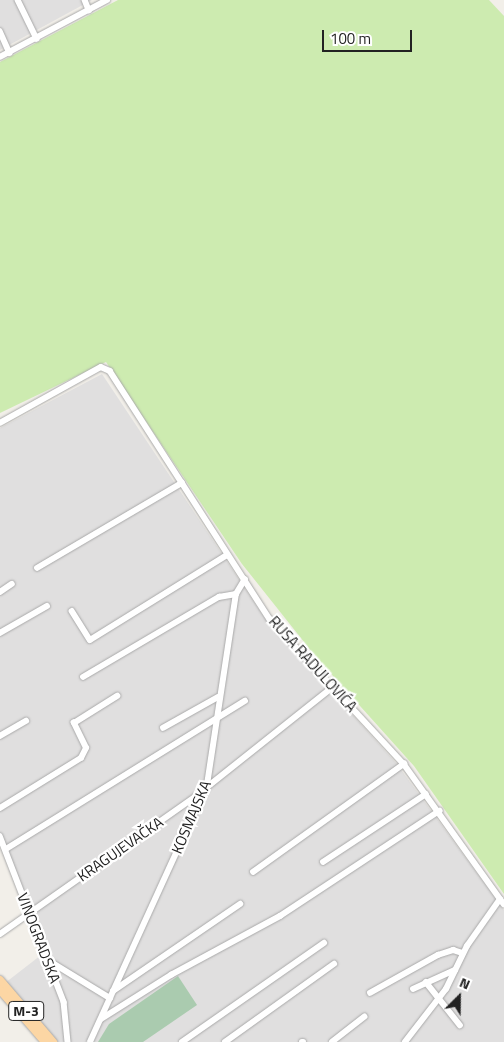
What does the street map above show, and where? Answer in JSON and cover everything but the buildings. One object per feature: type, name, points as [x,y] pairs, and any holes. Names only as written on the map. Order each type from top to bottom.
[{"type":"main road","name":"M-3","points":[[0,980],[53,1042]]},
{"type":"main road","points":[[0,990],[45,1042]]},
{"type":"street","points":[[18,0],[37,39]]},
{"type":"street","points":[[85,0],[89,10]]},
{"type":"street","points":[[0,57],[37,39],[107,0]]},
{"type":"street","points":[[0,31],[10,53]]},
{"type":"street","name":"RUSA RADULOVIĆA","points":[[0,423],[101,367],[110,371],[228,555],[278,628],[404,764],[502,902]]},
{"type":"street","points":[[37,568],[182,483]]},
{"type":"street","points":[[72,611],[90,640],[228,555]]},
{"type":"street","name":"KOSMAJSKA","points":[[90,1042],[207,785],[218,697],[236,594],[245,579]]},
{"type":"street","points":[[0,592],[12,584]]},
{"type":"street","points":[[83,676],[219,597],[236,594]]},
{"type":"street","points":[[0,633],[47,606]]},
{"type":"street","name":"KRAGUJEVAČKA","points":[[0,934],[207,785],[333,687]]},
{"type":"street","points":[[0,808],[81,758],[86,748],[74,723],[117,696]]},
{"type":"street","points":[[163,728],[218,697]]},
{"type":"street","points":[[6,850],[216,723],[246,701]]},
{"type":"street","points":[[0,736],[26,721]]},
{"type":"street","points":[[253,872],[404,764]]},
{"type":"street","points":[[323,862],[426,794]]},
{"type":"street","points":[[101,1019],[171,975],[280,916],[439,811]]},
{"type":"street","name":"VINOGRADSKA","points":[[0,836],[64,1002],[68,1042]]},
{"type":"street","points":[[405,1042],[441,998],[463,953],[502,902]]},
{"type":"street","points":[[113,991],[240,904]]},
{"type":"street","points":[[182,1042],[324,943]]},
{"type":"street","points":[[370,993],[438,955],[453,950],[463,953]]},
{"type":"street","points":[[48,960],[110,998]]},
{"type":"street","points":[[225,1042],[334,964]]},
{"type":"street","points":[[413,989],[455,970]]},
{"type":"street","points":[[426,982],[441,998],[460,1025]]},
{"type":"street","points":[[332,1042],[364,1016]]},
{"type":"shaded area","points":[[0,0],[92,0],[0,50]]},
{"type":"shaded area","points":[[102,374],[264,617],[396,763],[504,910],[504,1042],[56,1042],[5,983],[45,952],[0,846],[0,428]]},
{"type":"green space","points":[[118,0],[489,0],[504,16],[504,894],[414,766],[316,657],[242,564],[106,362],[0,413],[0,62]]},
{"type":"green space","points":[[178,976],[197,1005],[143,1042],[98,1042],[109,1024]]}]
